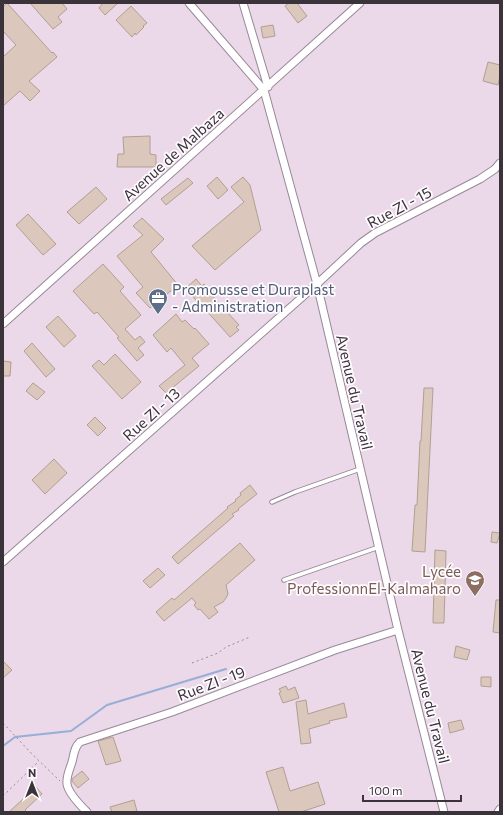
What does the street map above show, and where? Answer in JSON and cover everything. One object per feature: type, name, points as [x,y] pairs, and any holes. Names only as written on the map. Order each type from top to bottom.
[{"type":"street","name":"Avenue du Travail","points":[[189,3],[266,88],[317,284],[398,630],[444,812]]},
{"type":"street","points":[[242,3],[266,88]]},
{"type":"street","name":"Avenue de Malbaza","points":[[3,324],[360,3]]},
{"type":"street","name":"Rue ZI - 15","points":[[317,284],[361,243],[375,233],[480,179],[495,169],[500,163]]},
{"type":"street","name":"Rue ZI - 13","points":[[3,562],[317,284]]},
{"type":"street","name":"Rue ZI - 19","points":[[69,790],[67,784],[69,772],[76,746],[80,742],[172,712],[335,650],[398,630]]},
{"type":"street","points":[[69,790],[87,812]]},
{"type":"lane","points":[[272,502],[295,492],[360,469]]},
{"type":"lane","points":[[284,580],[379,547]]},
{"type":"path","points":[[192,663],[218,653],[226,647],[250,637]]},
{"type":"path","points":[[3,723],[69,790]]},
{"type":"path","points":[[3,796],[39,761]]},
{"type":"shaded area","points":[[3,3],[500,3],[500,812],[3,812]]},
{"type":"building","points":[[7,3],[57,57],[29,81],[40,91],[30,101],[20,91],[3,106],[3,57],[16,45],[3,31],[3,7]]},
{"type":"building","points":[[30,3],[62,3],[67,9],[58,17],[62,22],[53,29]]},
{"type":"building","points":[[103,3],[118,3],[105,15],[99,8]]},
{"type":"building","points":[[289,3],[297,3],[307,16],[298,23],[285,6]]},
{"type":"building","points":[[131,6],[147,23],[136,35],[135,33],[132,37],[116,20]]},
{"type":"building","points":[[273,25],[275,36],[263,38],[261,27]]},
{"type":"building","points":[[488,62],[500,65],[498,85],[483,81]]},
{"type":"building","points":[[150,136],[150,154],[156,155],[156,167],[117,167],[118,154],[124,154],[123,137]]},
{"type":"building","points":[[217,177],[228,190],[218,199],[207,186]]},
{"type":"building","points":[[243,177],[250,185],[261,230],[215,270],[192,246],[244,202],[231,187]]},
{"type":"building","points":[[188,178],[193,183],[166,205],[161,199]]},
{"type":"building","points":[[96,187],[107,199],[79,224],[67,212]]},
{"type":"building","points":[[28,214],[56,244],[43,255],[16,225]]},
{"type":"building","points":[[142,218],[164,239],[151,252],[178,285],[150,308],[136,293],[143,287],[117,256],[143,235],[133,226]]},
{"type":"building","points":[[103,264],[124,287],[120,291],[141,315],[125,329],[135,340],[140,336],[145,342],[138,348],[144,355],[137,361],[117,338],[119,337],[97,312],[94,314],[73,291]]},
{"type":"building","points":[[196,279],[202,286],[204,284],[216,300],[239,325],[236,327],[239,330],[230,337],[205,309],[204,310],[186,288]]},
{"type":"building","points":[[176,314],[182,322],[185,320],[194,329],[195,328],[209,344],[192,358],[199,366],[166,393],[159,386],[185,365],[171,348],[167,352],[153,335]]},
{"type":"building","points":[[58,316],[76,336],[64,347],[46,327]]},
{"type":"building","points":[[32,343],[55,369],[46,377],[24,351]]},
{"type":"building","points":[[115,354],[141,382],[122,399],[92,366],[99,360],[104,365]]},
{"type":"building","points":[[3,361],[11,362],[10,376],[3,376]]},
{"type":"building","points":[[33,383],[45,392],[37,400],[26,391]]},
{"type":"building","points":[[424,388],[433,388],[425,552],[412,551],[415,505],[417,505]]},
{"type":"building","points":[[95,417],[106,428],[98,436],[87,425]]},
{"type":"building","points":[[54,459],[67,473],[45,494],[32,480]]},
{"type":"building","points":[[250,485],[257,494],[238,509],[239,510],[232,514],[234,516],[178,564],[172,557],[228,508],[227,507],[236,501],[235,500],[241,495],[240,493]]},
{"type":"building","points":[[492,532],[500,533],[497,543],[491,542]]},
{"type":"building","points":[[240,543],[255,560],[226,585],[228,594],[226,598],[223,602],[214,607],[218,612],[209,619],[200,609],[198,610],[194,605],[196,603],[192,598],[164,621],[156,612],[172,598],[174,600]]},
{"type":"building","points":[[435,550],[446,551],[444,623],[433,623]]},
{"type":"building","points":[[158,568],[165,575],[150,588],[143,581]]},
{"type":"building","points":[[496,600],[500,600],[500,633],[493,632]]},
{"type":"building","points":[[456,646],[470,650],[467,660],[454,657]]},
{"type":"building","points":[[3,661],[12,670],[3,678]]},
{"type":"building","points":[[481,677],[491,677],[491,687],[481,686]]},
{"type":"building","points":[[286,686],[288,690],[295,687],[299,698],[283,703],[279,689]]},
{"type":"building","points":[[306,700],[308,714],[344,703],[347,717],[329,721],[330,723],[309,729],[311,743],[301,744],[296,702]]},
{"type":"building","points":[[461,720],[464,729],[450,733],[448,723]]},
{"type":"building","points":[[113,737],[121,761],[106,765],[98,741]]},
{"type":"building","points":[[283,767],[290,791],[318,782],[325,804],[301,812],[279,812],[266,772]]},
{"type":"building","points":[[82,771],[89,779],[78,788],[72,779]]},
{"type":"building","points":[[36,787],[42,794],[25,810],[27,812],[9,812]]},
{"type":"building","points":[[134,800],[137,811],[112,812],[110,807]]},
{"type":"waterway","points":[[3,746],[15,737],[71,731],[107,705],[226,669]]},
{"type":"place","name":"Promousse et Duraplast - Administration","points":[[158,315]]},
{"type":"place","name":"Lycée ProfessionnEl-Kalmaharo","points":[[475,597]]}]
